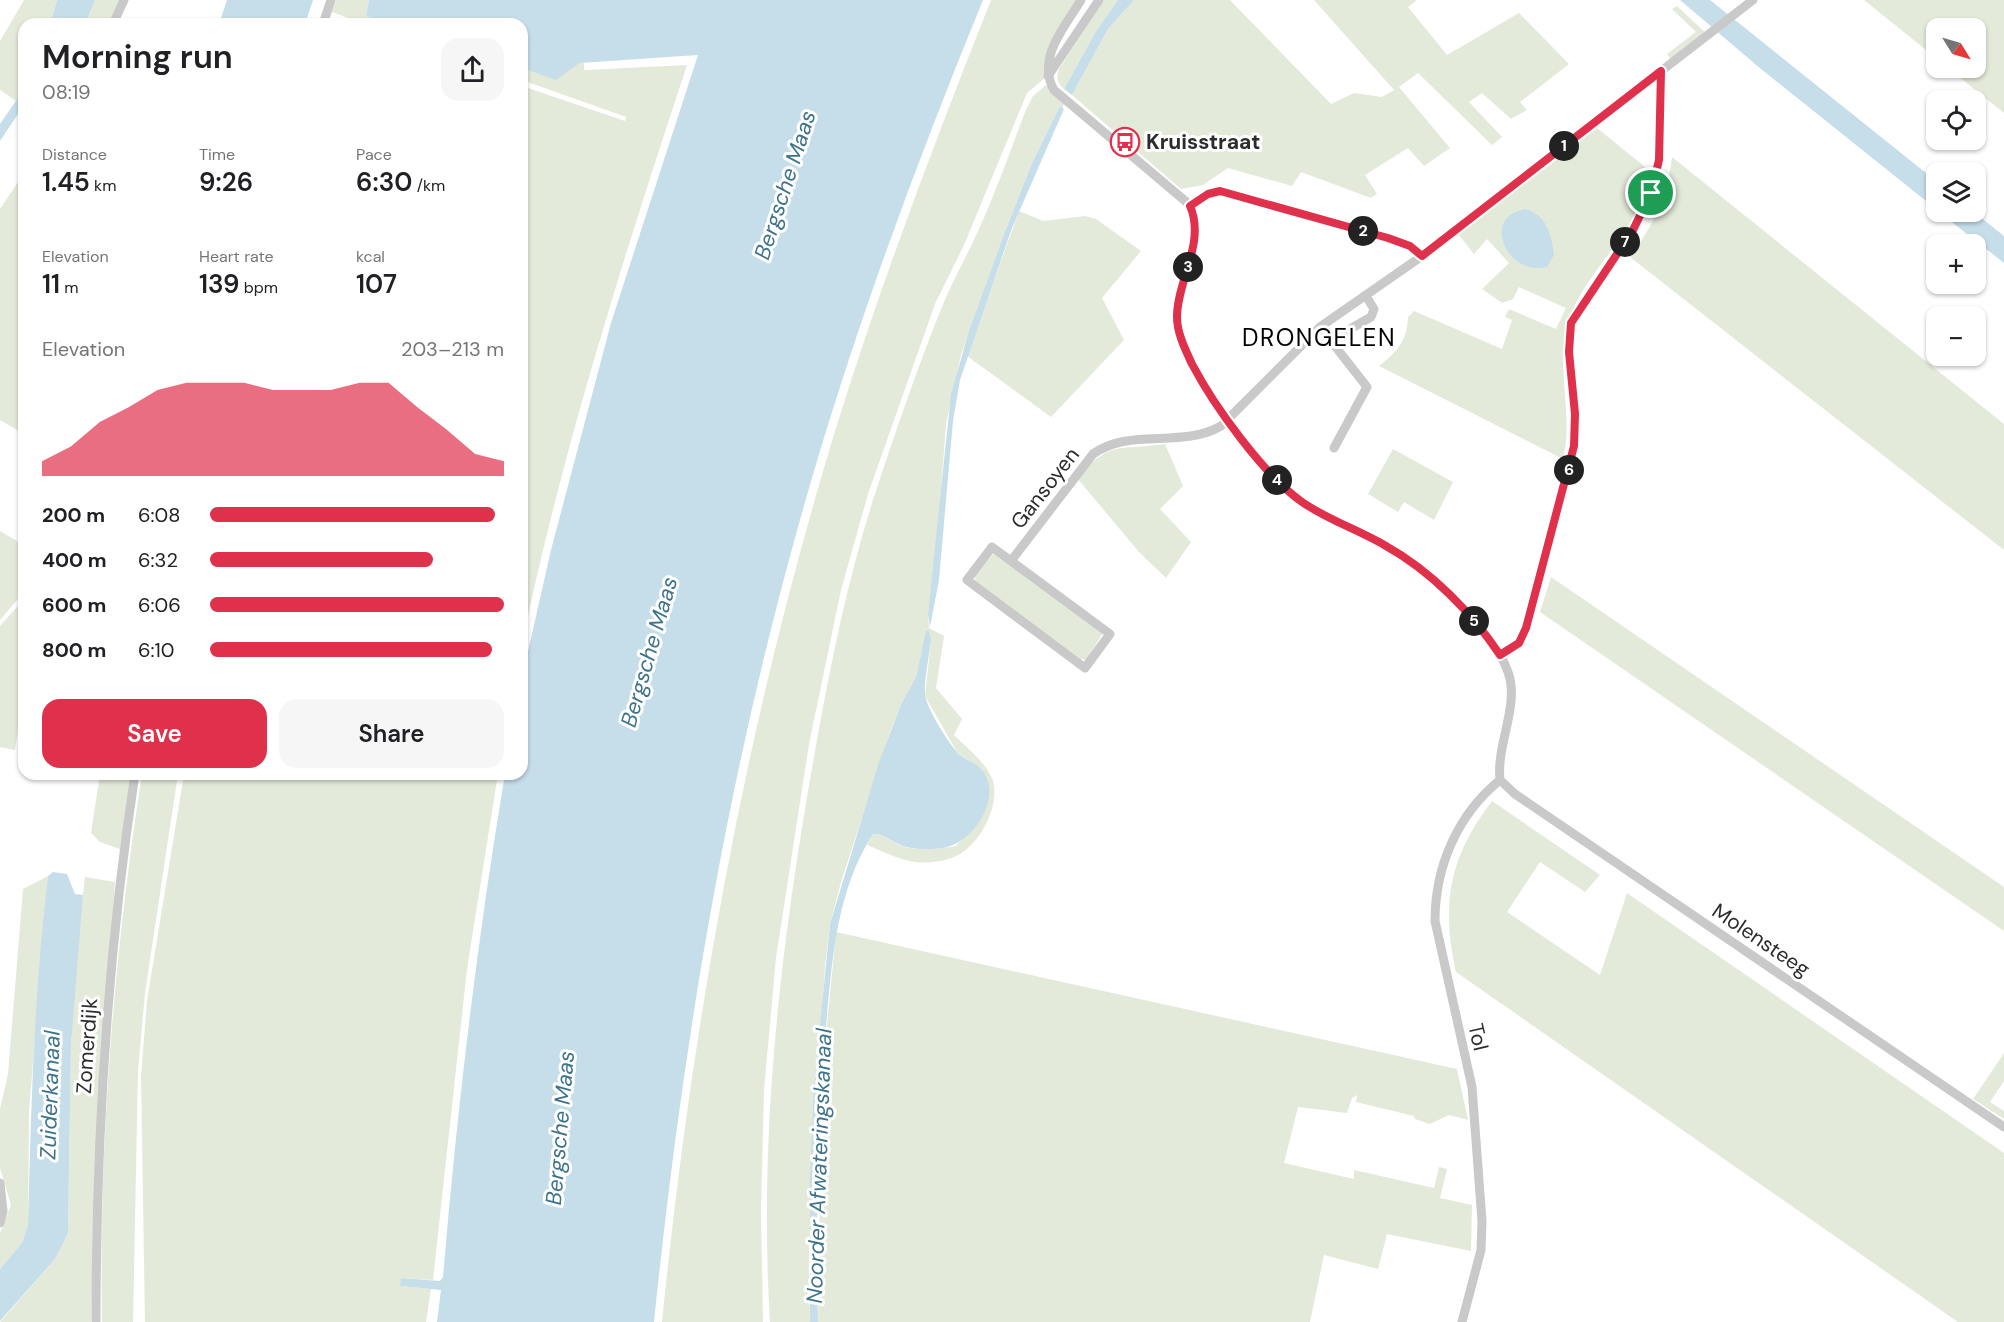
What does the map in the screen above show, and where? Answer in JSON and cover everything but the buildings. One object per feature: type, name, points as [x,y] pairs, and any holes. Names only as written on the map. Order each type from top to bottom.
[{"type":"street","points":[[116,18],[124,0]]},
{"type":"street","points":[[325,18],[332,0]]},
{"type":"street","points":[[1081,0],[1052,50],[1048,61],[1048,76],[1054,90],[1190,206],[1193,218],[1192,255],[1177,309],[1178,327],[1193,366],[1228,419],[1274,478],[1291,493],[1325,516],[1387,546],[1411,562],[1486,633],[1509,674],[1511,698],[1500,756],[1500,780]]},
{"type":"street","points":[[1048,76],[1099,0]]},
{"type":"street","name":"Gansoyen","points":[[1011,561],[1093,454],[1119,441],[1164,440],[1213,431],[1228,419],[1320,327],[1422,256],[1753,0]]},
{"type":"street","points":[[1500,655],[1519,643],[1526,628],[1571,464],[1575,414],[1569,352],[1571,323],[1633,230],[1651,193],[1659,160],[1661,71]]},
{"type":"street","points":[[1190,206],[1208,194],[1220,191],[1388,238],[1410,246],[1422,256]]},
{"type":"street","points":[[1331,340],[1371,317],[1374,309],[1366,296]]},
{"type":"street","points":[[1320,327],[1367,387],[1334,448]]},
{"type":"street","name":"Gansoyen","points":[[992,547],[1011,561],[1110,634],[1085,668],[967,580],[992,547]]},
{"type":"street","name":"Zomerdijk","points":[[96,1322],[100,1119],[105,1043],[117,911],[134,780]]},
{"type":"street","name":"Molensteeg","points":[[1500,780],[1515,794],[2004,1127]]},
{"type":"street","name":"Tol","points":[[1462,1322],[1480,1250],[1482,1221],[1472,1087],[1435,921],[1435,901],[1446,857],[1458,827],[1473,807],[1500,780]]},
{"type":"street","points":[[0,1183],[3,1211],[0,1223]]},
{"type":"green space","points":[[24,0],[57,0],[52,18],[18,18],[18,98],[16,101],[0,90],[0,41]]},
{"type":"green space","points":[[95,0],[120,0],[112,18],[88,18]]},
{"type":"green space","points":[[336,0],[369,0],[366,16],[372,18],[348,18],[332,12]]},
{"type":"green space","points":[[991,0],[1078,0],[1065,22],[1045,78],[1027,93],[964,245],[935,304],[868,494],[841,590],[809,744],[776,958],[764,1090],[761,1211],[763,1322],[662,1322],[687,1112],[721,903],[741,799],[789,594],[817,492],[876,305],[920,182]]},
{"type":"green space","points":[[1104,0],[1118,0],[1096,31],[1064,89],[1058,80],[1059,69]]},
{"type":"green space","points":[[1134,0],[1230,0],[1331,104],[1354,93],[1382,97],[1394,90],[1314,0],[1417,0],[1408,7],[1447,55],[1519,13],[1569,64],[1520,102],[1527,110],[1511,119],[1482,93],[1469,102],[1502,137],[1492,145],[1418,73],[1399,87],[1450,148],[1424,166],[1408,148],[1365,175],[1377,194],[1371,198],[1301,172],[1292,186],[1228,168],[1203,185],[1181,189],[1072,95],[1108,29]]},
{"type":"green space","points":[[1864,0],[2004,0],[2004,113],[1986,99],[1986,90],[1975,90],[1960,78],[1986,78],[1986,18],[1926,18],[1926,50]]},
{"type":"green space","points":[[1677,6],[1707,34],[1672,61],[1667,54],[1696,32],[1672,9]]},
{"type":"green space","points":[[580,63],[584,63],[584,70],[687,65],[596,352],[556,497],[528,616],[528,88],[625,121],[626,117],[528,82],[528,70],[556,79]]},
{"type":"green space","points":[[1046,85],[1065,102],[1062,108],[1060,106],[1032,163],[961,355],[946,424],[938,531],[928,614],[929,628],[944,636],[936,688],[962,719],[954,735],[976,756],[990,774],[993,781],[994,801],[982,832],[968,848],[950,858],[920,863],[867,845],[873,834],[877,834],[913,849],[956,846],[984,811],[988,788],[982,770],[957,752],[925,696],[931,640],[925,639],[916,677],[901,704],[891,729],[841,882],[830,924],[825,967],[809,1250],[810,1322],[770,1322],[767,1256],[769,1124],[780,993],[787,927],[807,797],[843,612],[872,503],[934,327],[1000,180],[1025,112],[1033,96]]},
{"type":"green space","points":[[1597,128],[1650,171],[1645,193],[1636,213],[1587,284],[1568,323],[1563,357],[1567,426],[1563,459],[1379,366],[1400,345],[1406,333],[1408,317],[1414,311],[1502,349],[1512,320],[1505,317],[1509,309],[1556,329],[1566,308],[1519,287],[1513,299],[1502,303],[1482,289],[1509,263],[1487,239],[1474,254],[1458,234]]},
{"type":"green space","points":[[1672,157],[1926,361],[1926,366],[1932,366],[2004,424],[2004,550],[1630,257],[1658,210],[1670,172]]},
{"type":"green space","points":[[18,182],[18,430],[0,420],[0,209]]},
{"type":"green space","points":[[1019,211],[1043,221],[1085,216],[1096,219],[1141,251],[1102,298],[1124,340],[1051,417],[967,356]]},
{"type":"green space","points":[[1165,444],[1183,486],[1160,509],[1191,542],[1166,578],[1139,552],[1077,478],[1099,457],[1108,452],[1116,449]]},
{"type":"green space","points":[[1393,449],[1453,482],[1434,520],[1404,502],[1398,512],[1368,494]]},
{"type":"green space","points":[[0,531],[18,542],[18,599],[0,620]]},
{"type":"green space","points":[[994,553],[1103,633],[1086,660],[1080,659],[975,581],[975,575]]},
{"type":"green space","points":[[1551,577],[2004,887],[2004,931],[1540,612]]},
{"type":"green space","points":[[18,606],[18,730],[15,750],[0,747],[0,626]]},
{"type":"green space","points":[[99,780],[131,780],[120,849],[100,842],[91,833]]},
{"type":"green space","points":[[141,780],[177,780],[145,993],[138,1071],[133,1322],[102,1322],[103,1184],[110,1047],[132,842]]},
{"type":"green space","points":[[183,780],[497,780],[467,969],[433,1280],[401,1278],[401,1286],[431,1289],[426,1322],[145,1322],[141,1076],[147,1001]]},
{"type":"green space","points":[[1492,801],[1600,875],[1585,892],[1540,862],[1507,912],[1600,975],[1627,893],[2004,1153],[2004,1322],[1958,1322],[1456,972],[1449,924],[1452,882],[1466,842]]},
{"type":"green space","points":[[48,876],[29,1112],[28,1225],[22,1243],[0,1269],[0,1233],[11,1205],[0,1168],[0,1109],[8,1074],[23,889]]},
{"type":"green space","points":[[85,877],[115,882],[95,1172],[91,1322],[0,1322],[56,1258],[68,1233],[71,1045],[77,946]]},
{"type":"green space","points":[[836,932],[1457,1069],[1468,1120],[1449,1115],[1430,1124],[1415,1119],[1414,1116],[1356,1102],[1357,1095],[1352,1098],[1347,1113],[1298,1107],[1284,1163],[1354,1179],[1354,1170],[1434,1188],[1439,1167],[1447,1169],[1440,1198],[1472,1205],[1471,1251],[1387,1234],[1378,1269],[1324,1255],[1310,1322],[818,1322],[821,1087]]},
{"type":"green space","points":[[2004,1053],[2004,1081],[1990,1102],[2004,1111],[2004,1119],[1973,1099]]},
{"type":"water","points":[[57,0],[95,0],[88,18],[52,18]]},
{"type":"water","points":[[227,0],[313,0],[307,18],[221,18]]},
{"type":"water","name":"Bergsche Maas","points":[[369,0],[983,0],[905,199],[857,334],[814,470],[770,634],[726,829],[708,927],[677,1124],[654,1322],[437,1322],[441,1290],[400,1286],[401,1278],[440,1281],[443,1277],[469,1025],[485,899],[504,780],[528,780],[528,652],[551,550],[611,323],[698,55],[580,63],[556,80],[528,70],[528,18],[372,18],[366,16]]},
{"type":"water","points":[[1118,0],[1134,0],[1108,29],[1072,95],[1064,89],[1096,31]]},
{"type":"water","points":[[1680,0],[1710,0],[1926,173],[1926,201],[1761,69]]},
{"type":"water","points":[[18,98],[18,114],[0,141],[0,124]]},
{"type":"water","points":[[1060,106],[1064,109],[1012,228],[960,380],[953,421],[939,580],[930,627],[928,614],[951,394],[969,331],[1004,234],[1032,163]]},
{"type":"water","points":[[1525,209],[1538,215],[1547,226],[1554,255],[1547,267],[1533,268],[1520,263],[1504,245],[1502,234],[1504,223],[1511,214]]},
{"type":"water","points":[[1952,222],[1986,222],[2004,236],[2004,263],[1986,249],[1986,234],[1967,234]]},
{"type":"water","points":[[926,631],[929,631],[931,639],[925,687],[928,705],[940,728],[955,749],[982,770],[988,781],[987,805],[982,818],[965,838],[954,845],[943,848],[926,849],[903,846],[873,834],[851,879],[838,928],[828,1002],[819,1137],[818,1322],[810,1322],[810,1178],[814,1087],[830,924],[878,765],[901,704],[916,677]]},
{"type":"water","name":"Zuiderkanaal","points":[[53,872],[67,874],[75,894],[83,895],[71,1045],[68,1233],[56,1258],[0,1321],[0,1269],[22,1243],[28,1225],[39,963],[48,876]]},
{"type":"place","name":"Kruisstraat","points":[[1125,142]]},
{"type":"district","name":"DRONGELEN","points":[[1319,337]]},
{"type":"route","points":[[1661,71],[1659,160],[1651,193],[1633,230],[1571,323],[1569,352],[1575,414],[1571,464],[1526,628],[1519,643],[1500,655],[1486,633],[1465,611],[1411,562],[1387,546],[1325,516],[1302,502],[1274,478],[1228,419],[1193,366],[1178,327],[1177,309],[1192,255],[1193,218],[1190,206],[1208,194],[1220,191],[1388,238],[1410,246],[1422,256],[1661,71]]},
{"type":"water label","name":"Noorder Afwateringskanaal","points":[[819,1166]]}]
